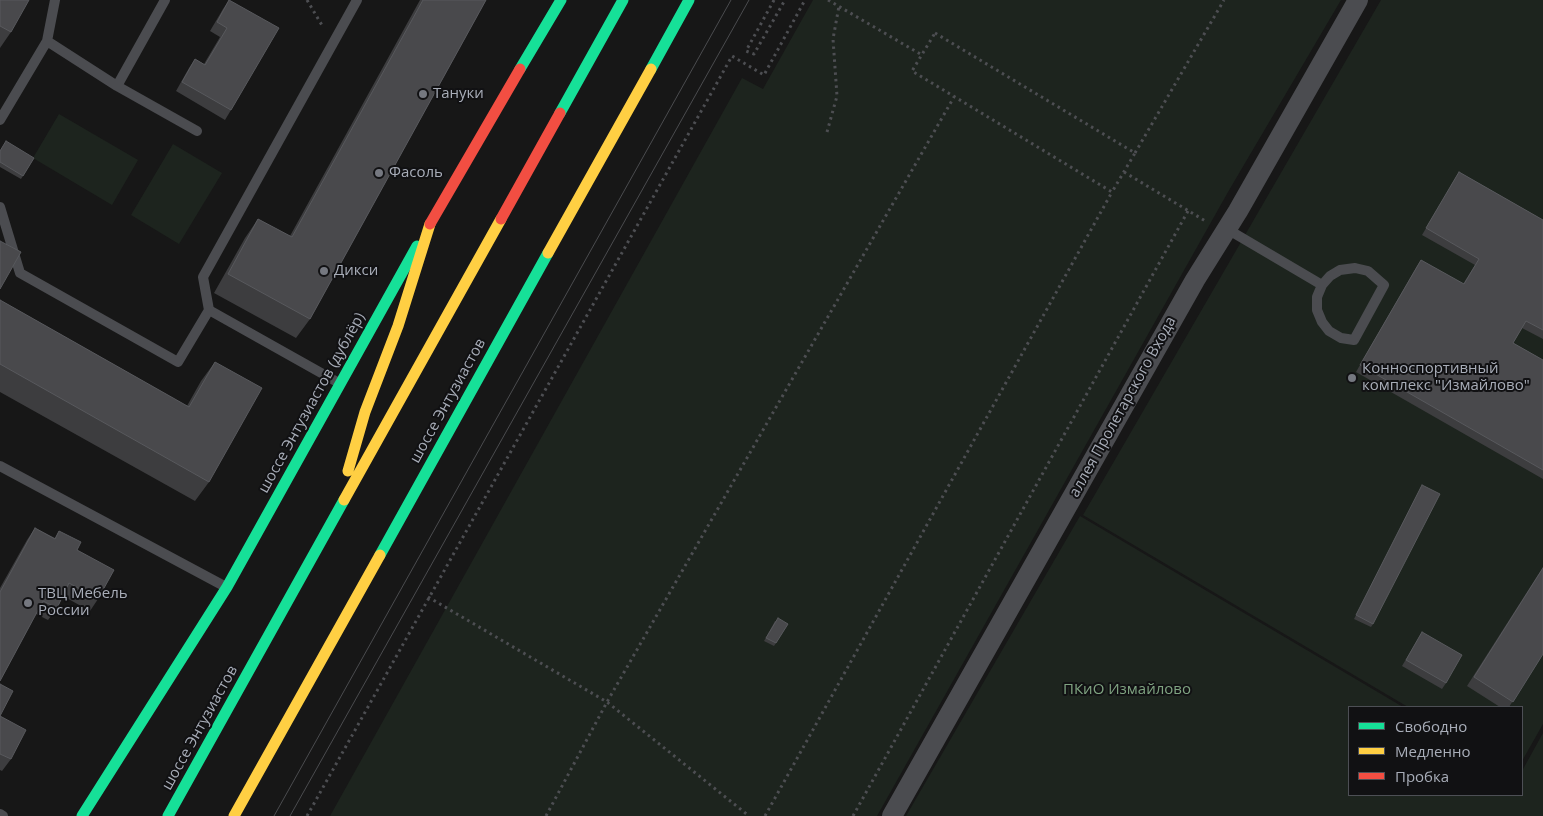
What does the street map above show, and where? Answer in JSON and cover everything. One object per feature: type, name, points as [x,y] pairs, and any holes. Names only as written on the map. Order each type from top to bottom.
[{"type":"main road","name":"шоссе Энтузиастов (дублёр)","points":[[82,816],[227,587],[430,223],[561,0]]},
{"type":"main road","name":"шоссе Энтузиастов","points":[[168,816],[623,0]]},
{"type":"main road","name":"шоссе Энтузиастов","points":[[234,816],[689,0]]},
{"type":"main road","points":[[334,518],[365,412],[398,326],[430,223]]},
{"type":"street","name":"аллея Пролетарского Входа","points":[[892,816],[1195,280],[1220,227],[1358,0]]},
{"type":"lane","points":[[0,120],[48,41],[55,0]]},
{"type":"lane","points":[[117,86],[165,0]]},
{"type":"lane","points":[[0,207],[20,273],[178,362],[209,310],[203,277],[357,0]]},
{"type":"lane","points":[[48,41],[117,86],[197,131]]},
{"type":"lane","points":[[1220,227],[1322,285]]},
{"type":"lane","points":[[1355,268],[1368,271],[1384,285],[1354,340],[1341,338],[1330,331],[1322,322],[1318,310],[1318,297],[1322,285],[1330,276],[1340,270],[1355,268]]},
{"type":"lane","points":[[209,310],[340,383]]},
{"type":"lane","points":[[0,466],[227,587]]},
{"type":"path","points":[[307,0],[332,44]]},
{"type":"path","points":[[774,0],[746,51],[754,54],[785,0]]},
{"type":"path","points":[[307,816],[732,56],[764,75],[805,0]]},
{"type":"path","points":[[828,0],[922,54]]},
{"type":"path","points":[[765,816],[1112,192],[1224,0]]},
{"type":"path","points":[[827,132],[837,96],[833,39],[839,6]]},
{"type":"path","points":[[1112,192],[912,71],[935,32],[1135,154]]},
{"type":"path","points":[[546,816],[608,702],[954,97]]},
{"type":"path","points":[[1124,172],[1188,211],[1220,227]]},
{"type":"path","points":[[853,816],[1188,211]]},
{"type":"path","points":[[428,597],[608,702],[749,816]]},
{"type":"green space","points":[[813,0],[1341,0],[1228,192],[877,816],[330,816],[742,78],[763,89]]},
{"type":"green space","name":"Конноспортивный комплекс \"Измайлово\"","points":[[1381,0],[1543,0],[1543,724],[1523,759],[1523,706],[1406,706],[1083,515]]},
{"type":"green space","points":[[59,114],[138,160],[112,205],[33,158]]},
{"type":"green space","points":[[173,144],[222,173],[179,244],[131,215]]},
{"type":"green space","name":"ПКиО Измайлово","points":[[1080,516],[1401,706],[1348,706],[1348,796],[1523,796],[1523,769],[1543,733],[1543,816],[906,816]]},
{"type":"building","points":[[0,0],[29,0],[11,32],[0,26]]},
{"type":"building","points":[[229,0],[279,28],[231,110],[182,82],[195,59],[205,65],[227,28],[217,22]]},
{"type":"building","points":[[423,0],[486,0],[310,319],[228,274],[258,219],[292,237]]},
{"type":"building","points":[[6,141],[34,158],[23,176],[0,162],[0,151]]},
{"type":"building","points":[[1459,172],[1543,220],[1543,330],[1526,321],[1513,343],[1543,360],[1543,470],[1360,365],[1421,260],[1464,284],[1479,259],[1426,228]]},
{"type":"building","points":[[0,241],[21,252],[0,289]]},
{"type":"building","points":[[0,300],[189,407],[215,362],[262,388],[209,482],[0,364]]},
{"type":"building","points":[[1422,485],[1440,494],[1373,624],[1356,615]]},
{"type":"building","name":"ТВЦ Мебель России","points":[[35,528],[55,539],[59,531],[81,542],[77,550],[114,570],[98,599],[69,583],[57,608],[43,601],[0,681],[0,592]]},
{"type":"building","points":[[1543,568],[1543,654],[1513,702],[1474,677]]},
{"type":"building","points":[[778,618],[788,624],[776,643],[766,638]]},
{"type":"building","points":[[1422,632],[1462,655],[1446,683],[1406,660]]},
{"type":"building","points":[[0,684],[13,691],[0,716]]},
{"type":"building","points":[[0,716],[26,730],[11,759],[0,754]]},
{"type":"tram line","points":[[274,816],[731,0]]},
{"type":"tram line","points":[[290,816],[749,0]]},
{"type":"traffic: fast","points":[[520,69],[561,0]]},
{"type":"traffic: fast","points":[[560,113],[623,0]]},
{"type":"traffic: fast","points":[[651,69],[689,0]]},
{"type":"traffic: fast","points":[[82,816],[227,587],[417,246]]},
{"type":"traffic: fast","points":[[380,555],[548,253]]},
{"type":"traffic: fast","points":[[168,816],[344,500]]},
{"type":"traffic: slow","points":[[548,253],[651,69]]},
{"type":"traffic: slow","points":[[344,500],[501,219]]},
{"type":"traffic: slow","points":[[348,471],[365,412],[398,326],[430,224]]},
{"type":"traffic: slow","points":[[234,816],[380,555]]},
{"type":"traffic: jam","points":[[430,224],[520,69]]},
{"type":"traffic: jam","points":[[501,219],[560,113]]},
{"type":"place","name":"Тануки","points":[[423,94]]},
{"type":"place","name":"Фасоль","points":[[379,173]]},
{"type":"place","name":"Дикси","points":[[324,271]]},
{"type":"place","name":"Конноспортивный комплекс \"Измайлово\"","points":[[1352,378]]},
{"type":"place","name":"ТВЦ Мебель России","points":[[28,603]]}]
